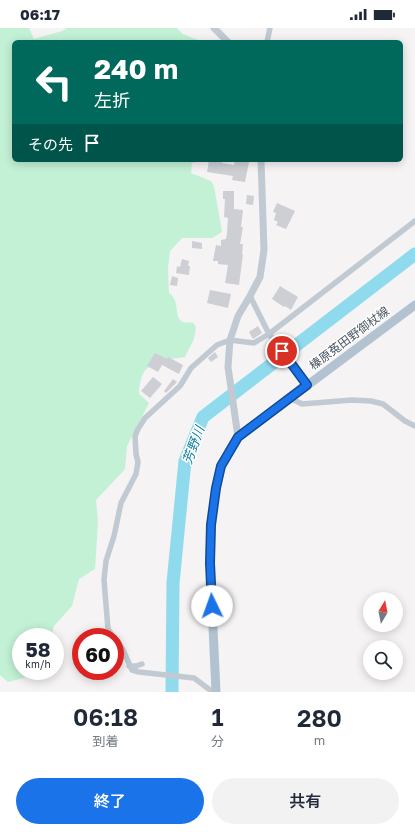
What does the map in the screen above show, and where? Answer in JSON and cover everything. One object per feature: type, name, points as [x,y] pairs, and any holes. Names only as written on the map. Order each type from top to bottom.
[{"type":"main road","name":"榛原菟田野御杖線","points":[[215,692],[210,563],[211,525],[216,488],[221,466],[238,435],[290,398],[305,383],[415,305]]},
{"type":"street","points":[[214,28],[226,40]]},
{"type":"street","points":[[267,40],[270,28]]},
{"type":"street","points":[[238,435],[228,367],[230,340],[238,316],[260,277],[264,250],[261,162]]},
{"type":"street","points":[[108,628],[104,580],[106,561],[114,536],[121,503],[136,474],[138,462],[135,436],[145,418],[180,386],[191,368],[200,358],[217,345],[230,340],[254,343],[269,334],[415,221]]},
{"type":"street","points":[[250,296],[269,334],[305,383]]},
{"type":"street","points":[[290,398],[302,404],[352,400],[371,401],[383,404],[405,421],[415,426]]},
{"type":"street","points":[[124,653],[132,670],[194,678],[215,692]]},
{"type":"street","points":[[129,666],[142,664]]},
{"type":"green space","points":[[0,28],[29,28],[34,39],[62,31],[67,28],[177,28],[183,34],[198,40],[12,40],[12,162],[196,162],[192,163],[191,173],[211,181],[214,186],[222,232],[212,238],[182,238],[170,251],[168,268],[169,293],[175,300],[178,317],[180,320],[183,322],[193,323],[196,327],[194,339],[185,357],[152,364],[143,374],[139,394],[149,403],[127,446],[125,469],[96,500],[98,522],[95,569],[79,579],[72,606],[53,628],[12,628],[12,680],[16,680],[8,682],[0,675]]},
{"type":"building","points":[[209,162],[222,162],[234,165],[235,162],[249,162],[245,182],[232,180],[233,176],[207,172]]},
{"type":"building","points":[[223,191],[234,191],[234,209],[243,210],[241,227],[243,227],[240,244],[243,244],[243,254],[239,285],[225,283],[228,265],[218,264],[218,261],[213,261],[216,245],[221,246],[221,240],[226,239],[227,233],[228,218],[224,217],[225,199],[223,199]]},
{"type":"building","points":[[247,195],[254,196],[253,205],[246,204]]},
{"type":"building","points":[[277,203],[295,211],[286,229],[276,225],[278,222],[274,220],[276,213],[273,212]]},
{"type":"building","points":[[192,241],[202,243],[202,249],[192,248]]},
{"type":"building","points":[[182,259],[189,261],[189,275],[176,273],[177,266],[180,267]]},
{"type":"building","points":[[172,276],[178,278],[177,286],[170,285]]},
{"type":"building","points":[[280,286],[298,297],[291,310],[272,299]]},
{"type":"building","points":[[210,290],[231,294],[228,308],[207,303]]},
{"type":"building","points":[[258,326],[262,333],[253,339],[249,332]]},
{"type":"building","points":[[215,352],[218,357],[211,362],[208,358]]},
{"type":"building","points":[[155,353],[167,359],[168,357],[183,365],[179,374],[162,365],[158,372],[147,366]]},
{"type":"building","points":[[153,377],[162,384],[150,398],[141,391]]},
{"type":"building","points":[[173,379],[177,382],[166,393],[164,391]]},
{"type":"waterway","name":"芳野川","points":[[172,692],[173,583],[185,461],[203,417],[415,254]]},
{"type":"route","points":[[212,606],[210,563],[211,525],[216,488],[221,466],[238,437],[307,385],[282,351]]}]
